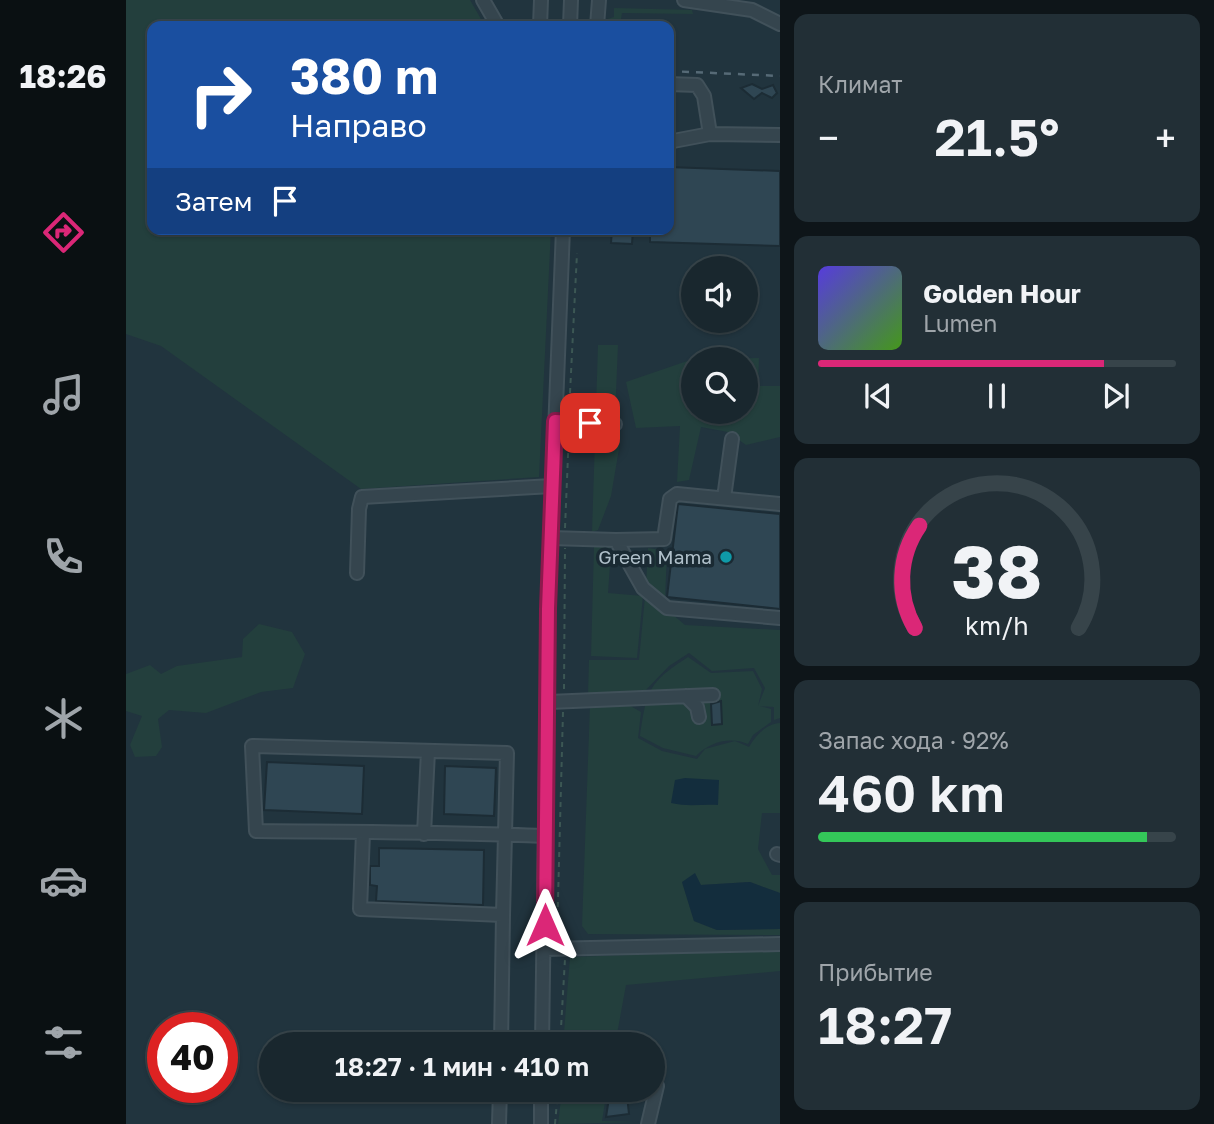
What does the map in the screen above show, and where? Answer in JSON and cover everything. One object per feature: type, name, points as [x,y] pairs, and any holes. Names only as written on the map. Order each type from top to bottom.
[{"type":"street","points":[[482,0],[495,21]]},
{"type":"street","points":[[540,21],[541,0]]},
{"type":"street","points":[[570,21],[571,0]]},
{"type":"street","points":[[597,21],[599,0]]},
{"type":"street","points":[[684,0],[752,9],[780,24]]},
{"type":"street","points":[[674,84],[697,86],[704,96],[710,134]]},
{"type":"street","points":[[674,141],[710,134],[780,135]]},
{"type":"street","points":[[542,1032],[552,486],[563,235]]},
{"type":"street","points":[[555,421],[615,424]]},
{"type":"street","points":[[724,498],[732,439]]},
{"type":"street","points":[[358,573],[359,509],[362,497],[552,486]]},
{"type":"street","points":[[551,538],[664,539],[670,499],[677,494],[780,504]]},
{"type":"street","points":[[616,540],[643,587],[667,608],[780,618]]},
{"type":"street","points":[[549,702],[713,695]]},
{"type":"street","points":[[686,696],[697,708],[699,717]]},
{"type":"street","points":[[501,1032],[504,835],[507,753],[252,746],[256,831],[504,835],[545,836]]},
{"type":"street","points":[[424,834],[428,751]]},
{"type":"street","points":[[363,833],[360,909],[503,915]]},
{"type":"street","points":[[544,949],[780,944]]},
{"type":"street","points":[[499,1124],[500,1102]]},
{"type":"street","points":[[541,1102],[541,1124]]},
{"type":"street","points":[[648,1124],[653,1102]]},
{"type":"path","points":[[561,1032],[565,958],[557,939],[564,701],[565,538],[577,253]]},
{"type":"path","points":[[555,1124],[557,1102]]},
{"type":"green space","points":[[126,0],[470,0],[482,21],[147,21],[147,235],[551,235],[539,477],[361,489],[161,346],[126,334]]},
{"type":"green space","points":[[614,8],[692,10],[693,14],[622,13],[621,19],[604,20],[614,17]]},
{"type":"green space","points":[[598,345],[618,345],[616,392],[620,443],[611,496],[598,530],[592,532]]},
{"type":"green space","points":[[681,363],[681,424],[758,424],[758,386],[780,386],[780,437],[746,445],[728,432],[701,427],[689,480],[677,482],[680,426],[636,428],[626,382]]},
{"type":"green space","points":[[606,544],[611,550],[608,593],[643,596],[637,658],[591,656],[594,546]]},
{"type":"green space","points":[[648,548],[667,551],[665,601],[646,586]]},
{"type":"green space","points":[[645,597],[685,625],[780,630],[780,718],[774,720],[774,707],[760,706],[771,709],[771,722],[753,735],[748,744],[720,742],[707,747],[696,756],[663,748],[640,736],[652,689],[657,681],[688,657],[711,673],[753,671],[762,689],[758,706],[765,688],[754,668],[712,671],[689,653],[669,666],[643,693],[588,695],[589,660],[639,660]]},
{"type":"green space","points":[[259,624],[292,632],[305,654],[293,688],[261,692],[206,713],[169,710],[158,719],[162,747],[156,756],[135,757],[130,745],[142,716],[126,711],[126,674],[150,665],[161,674],[177,666],[242,657],[243,639]]},
{"type":"green space","points":[[627,704],[641,712],[638,738],[662,751],[697,759],[705,749],[735,741],[749,747],[762,731],[770,725],[780,723],[780,813],[762,813],[758,849],[772,875],[780,875],[780,893],[750,882],[701,885],[682,882],[694,921],[717,930],[780,929],[780,935],[588,934],[582,926],[590,705]]},
{"type":"green space","points":[[780,950],[780,971],[626,985],[617,1032],[564,1032],[570,957]]},
{"type":"green space","points":[[561,1102],[605,1102],[602,1121],[640,1122],[558,1124]]},
{"type":"water","points":[[675,780],[719,780],[718,805],[671,803]]},
{"type":"water","points":[[695,873],[701,885],[750,882],[780,893],[780,929],[717,930],[694,921],[682,882]]},
{"type":"building","points":[[752,84],[762,89],[773,85],[777,93],[772,98],[762,93],[754,99],[741,88]]},
{"type":"building","points":[[674,167],[780,171],[780,246],[650,242],[650,235],[674,235]]},
{"type":"building","points":[[612,235],[633,235],[632,244],[611,243]]},
{"type":"building","name":"Green Mama","points":[[678,504],[780,514],[780,609],[667,597]]},
{"type":"building","points":[[721,701],[722,724],[712,725],[711,704]]},
{"type":"building","points":[[267,762],[364,766],[362,814],[264,810]]},
{"type":"building","points":[[445,766],[496,768],[494,816],[444,814]]},
{"type":"building","points":[[379,848],[484,850],[483,905],[376,901],[377,886],[370,885],[370,866],[379,866]]},
{"type":"building","points":[[608,1102],[628,1102],[629,1114],[606,1117]]},
{"type":"railway","points":[[674,71],[780,76]]},
{"type":"place","name":"Green Mama","points":[[726,557]]},
{"type":"route","points":[[545,925],[548,609],[555,421],[590,423]]}]
